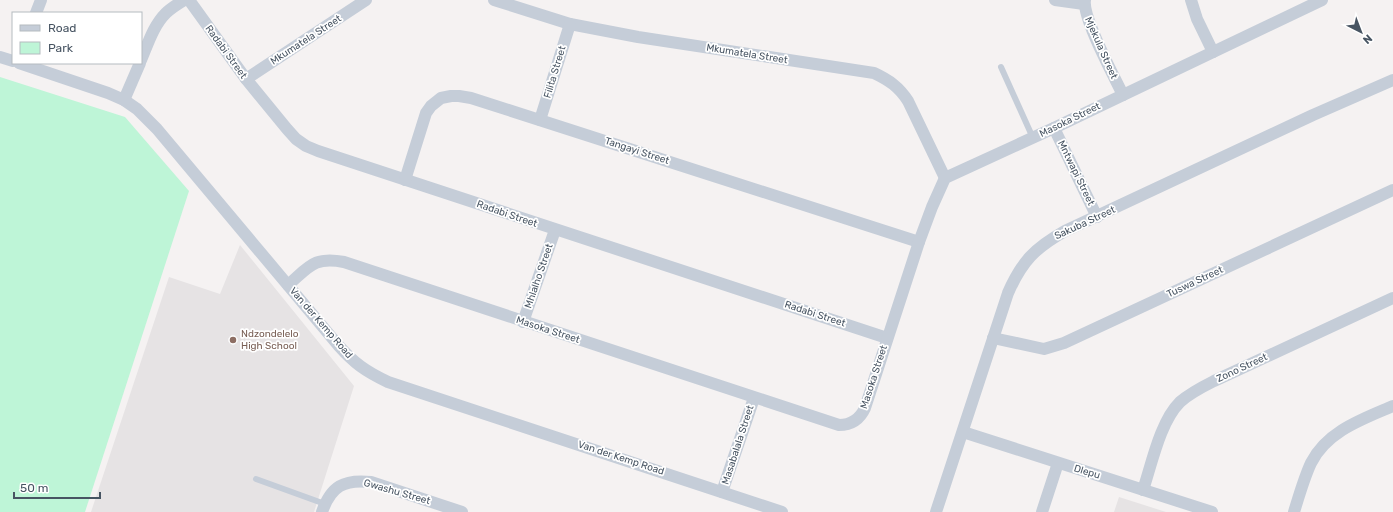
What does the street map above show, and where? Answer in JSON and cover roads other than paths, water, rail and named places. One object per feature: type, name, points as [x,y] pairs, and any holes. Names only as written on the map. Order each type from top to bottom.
[{"type":"street","points":[[36,12],[41,0]]},
{"type":"street","points":[[142,58],[153,31],[159,21],[167,12],[184,0]]},
{"type":"street","name":"Radabi Street","points":[[189,0],[246,79],[287,129],[296,139],[306,146],[555,230],[887,338]]},
{"type":"street","name":"Mkumatela Street","points":[[246,79],[366,0]]},
{"type":"street","name":"Mkumatela Street","points":[[494,0],[570,24],[638,37],[874,73],[886,79],[902,92],[908,101],[945,178]]},
{"type":"street","points":[[1055,0],[1084,2]]},
{"type":"street","points":[[1191,0],[1197,19],[1213,52]]},
{"type":"street","name":"Masoka Street","points":[[288,285],[316,262],[331,259],[351,264],[838,425],[853,422],[862,414],[865,408],[919,242],[945,178],[1054,128],[1322,0]]},
{"type":"street","name":"Mjekula Street","points":[[1084,2],[1089,22],[1123,95]]},
{"type":"street","name":"Filita Street","points":[[540,120],[570,24]]},
{"type":"street","points":[[0,57],[12,61]]},
{"type":"street","name":"Van der Kemp Road","points":[[22,64],[108,93],[124,100],[137,109],[157,129],[348,356],[369,373],[388,382],[782,512]]},
{"type":"street","points":[[124,100],[140,64]]},
{"type":"street","name":"Sakuba Street","points":[[936,512],[1012,283],[1019,269],[1038,248],[1065,231],[1313,115],[1393,80]]},
{"type":"street","name":"Tangayi Street","points":[[405,180],[426,113],[430,106],[441,98],[459,96],[471,98],[919,242]]},
{"type":"street","name":"Mntwapi Street","points":[[1054,128],[1097,217]]},
{"type":"street","name":"Tuswa Street","points":[[993,338],[1044,349],[1064,343],[1393,190]]},
{"type":"street","name":"Mhlalho Street","points":[[523,322],[555,230]]},
{"type":"street","name":"Zono Street","points":[[1143,490],[1166,422],[1179,403],[1189,394],[1393,298]]},
{"type":"street","name":"Masabalala Street","points":[[722,492],[754,398]]},
{"type":"street","points":[[1294,512],[1312,462],[1327,441],[1339,432],[1393,406]]},
{"type":"street","name":"Dlepu","points":[[963,432],[1212,512]]},
{"type":"street","points":[[1042,512],[1058,463]]},
{"type":"street","name":"Gwashu Street","points":[[323,508],[334,489],[345,483],[358,481],[371,482],[462,512]]},
{"type":"lane","points":[[1001,67],[1032,138]]},
{"type":"lane","points":[[256,480],[323,508]]},
{"type":"place","name":"Ndzondelelo High School","points":[[233,340]]}]
